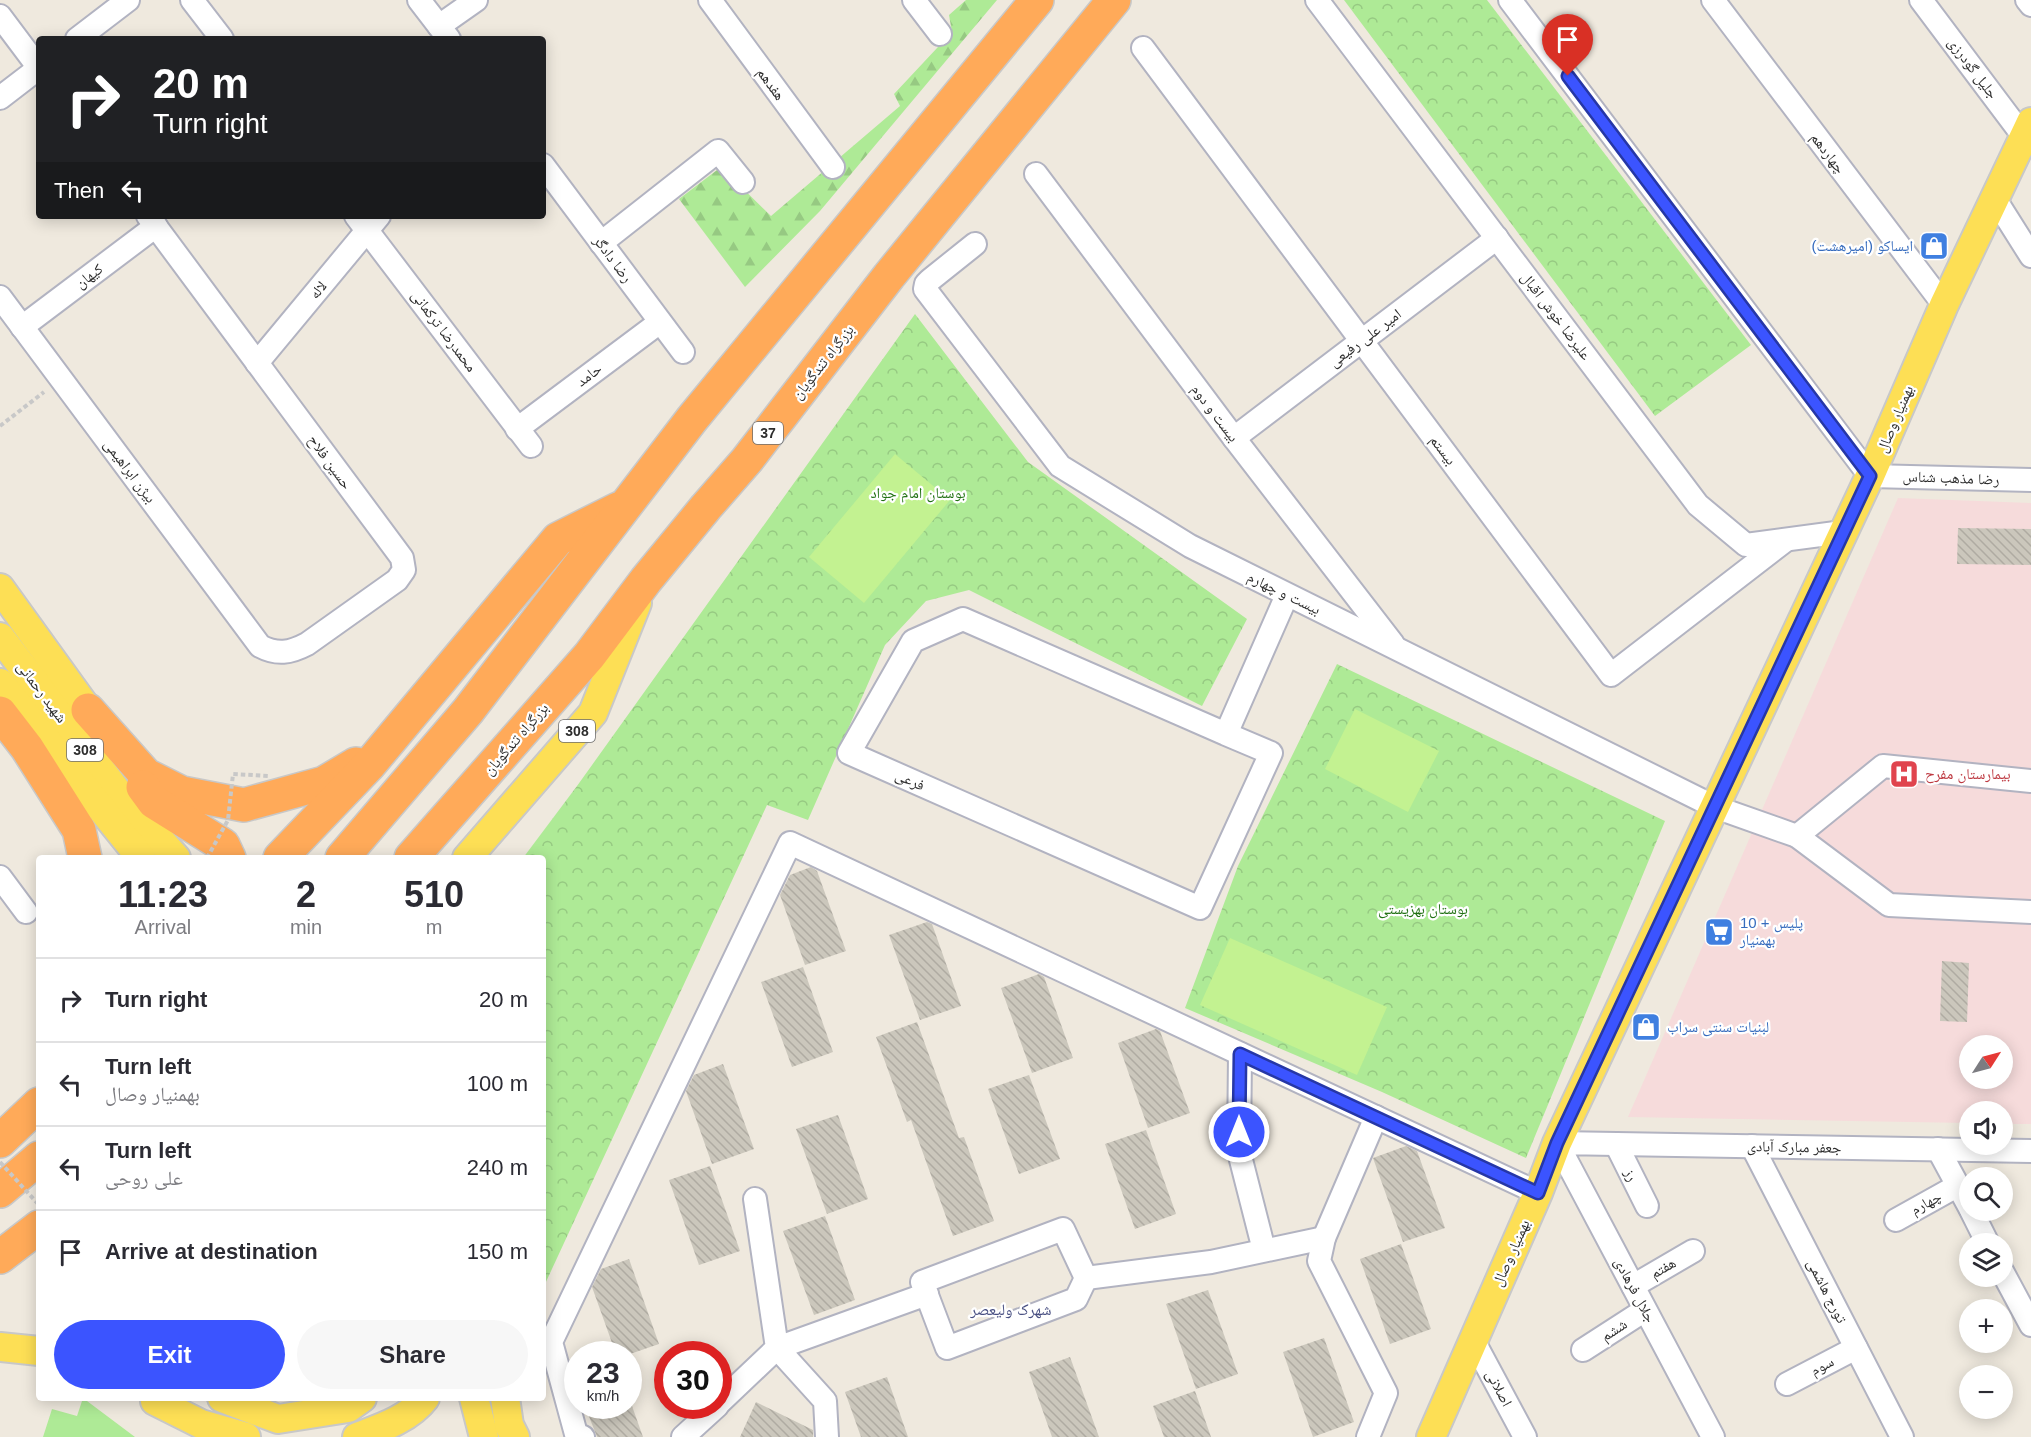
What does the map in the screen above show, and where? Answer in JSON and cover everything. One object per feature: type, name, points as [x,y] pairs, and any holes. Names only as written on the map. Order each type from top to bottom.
[{"type":"highway","points":[[345,855],[468,711],[699,411],[1037,0]]},
{"type":"highway","name":"بزرگراه تندگویان","points":[[414,855],[589,656],[646,580],[747,460],[890,276],[1114,0]]},
{"type":"highway","points":[[283,855],[370,764],[558,539],[625,506]]},
{"type":"highway","points":[[88,710],[146,775],[182,794],[244,805],[324,783],[352,769],[415,710]]},
{"type":"highway","points":[[88,710],[154,802],[223,845],[228,855]]},
{"type":"highway","points":[[0,713],[27,748],[79,830],[84,855]]},
{"type":"highway","points":[[2,1146],[36,1100]]},
{"type":"highway","points":[[2,1146],[36,1107]]},
{"type":"highway","points":[[0,1191],[36,1161]]},
{"type":"highway","points":[[0,1257],[36,1229]]},
{"type":"main road","name":"بهمنیار وصال","points":[[1431,1437],[1538,1193],[1557,1143],[1870,476],[1944,305],[2028,130]]},
{"type":"main road","name":"308","points":[[470,855],[593,713],[646,580]]},
{"type":"main road","name":"شهید رحمانی","points":[[0,588],[88,710]]},
{"type":"main road","name":"شهید رحمانی","points":[[0,637],[119,794],[173,855]]},
{"type":"main road","name":"شهید رحمانی","points":[[0,684],[139,855]]},
{"type":"main road","points":[[0,1347],[36,1351]]},
{"type":"main road","points":[[154,1401],[196,1437]]},
{"type":"main road","points":[[155,1401],[201,1424],[246,1437]]},
{"type":"main road","points":[[230,1401],[278,1419],[348,1408],[358,1401]]},
{"type":"main road","points":[[357,1437],[391,1424],[423,1401]]},
{"type":"main road","points":[[475,1401],[484,1437]]},
{"type":"main road","points":[[505,1401],[509,1425],[514,1437]]},
{"type":"street","points":[[81,36],[128,0]]},
{"type":"street","points":[[192,0],[220,36]]},
{"type":"street","points":[[419,0],[444,33],[476,0]]},
{"type":"street","name":"هفدهم","points":[[710,0],[833,168]]},
{"type":"street","points":[[914,0],[940,34]]},
{"type":"street","name":"علیرضا خوش اقبال","points":[[1317,0],[1698,505],[1746,545],[1843,532]]},
{"type":"street","points":[[1510,0],[1870,476]]},
{"type":"street","name":"چهاردهم","points":[[1713,0],[1944,305]]},
{"type":"street","name":"جلیل گودرزی","points":[[1921,0],[2028,130]]},
{"type":"street","points":[[2027,0],[2031,5]]},
{"type":"street","points":[[0,16],[36,64]]},
{"type":"street","name":"بیستم","points":[[1143,48],[1611,675],[1786,540]]},
{"type":"street","points":[[0,98],[36,70]]},
{"type":"street","points":[[601,243],[718,151],[743,182]]},
{"type":"street","name":"رضا دادگر","points":[[546,169],[683,352]]},
{"type":"street","name":"بیست و دوم","points":[[1036,174],[1396,649]]},
{"type":"street","points":[[1995,199],[2031,256]]},
{"type":"street","name":"حسین فلاح","points":[[152,221],[402,558],[404,570],[397,580],[307,644],[291,652],[271,652],[260,646]]},
{"type":"street","name":"کیهان","points":[[22,327],[152,221]]},
{"type":"street","name":"لاله","points":[[258,363],[367,221]]},
{"type":"street","name":"محمدرضا ترکمانی","points":[[367,221],[524,438]]},
{"type":"street","name":"امیر علی رفیعی","points":[[1234,438],[1497,238]]},
{"type":"street","name":"بیست و چهارم","points":[[975,244],[930,280],[925,289],[1060,466],[1190,546],[1287,595],[1715,807],[1797,836],[1889,905],[2031,912]]},
{"type":"street","name":"بیژن ابراهیمی","points":[[0,297],[260,646]]},
{"type":"street","name":"حامد","points":[[524,438],[660,322]]},
{"type":"street","name":"رضا مذهب شناس","points":[[1870,476],[2031,480]]},
{"type":"street","points":[[1226,734],[1287,595]]},
{"type":"street","name":"فرعی","points":[[963,619],[1226,734],[1271,753],[1200,908],[849,753],[913,641],[963,619]]},
{"type":"street","points":[[1797,836],[1883,766],[2031,781]]},
{"type":"street","points":[[583,1437],[576,1434],[551,1342],[790,843],[1538,1193]]},
{"type":"street","points":[[0,877],[26,912]]},
{"type":"street","points":[[1240,1054],[1239,1152],[1264,1250]]},
{"type":"street","points":[[1368,1437],[1386,1393],[1319,1261],[1324,1238],[1376,1117]]},
{"type":"street","name":"جعفر مبارک آبادی","points":[[1557,1143],[2031,1150]]},
{"type":"street","name":"جلال فرهادی","points":[[1557,1143],[1713,1437]]},
{"type":"street","name":"رز","points":[[1616,1144],[1647,1206]]},
{"type":"street","name":"تورج هاشمی","points":[[1752,1146],[1902,1437]]},
{"type":"street","points":[[1938,1149],[1958,1186]]},
{"type":"street","name":"چهارم","points":[[1896,1220],[1958,1186]]},
{"type":"street","points":[[755,1199],[777,1348],[825,1401],[827,1437]]},
{"type":"street","points":[[1063,1229],[1086,1278],[1076,1299],[947,1348],[922,1282],[1063,1229]]},
{"type":"street","points":[[1086,1278],[1211,1262],[1324,1238]]},
{"type":"street","name":"هفتم","points":[[1633,1286],[1693,1251]]},
{"type":"street","points":[[2011,1287],[2031,1325]]},
{"type":"street","points":[[732,1391],[777,1348],[927,1294]]},
{"type":"street","name":"ششم","points":[[1583,1350],[1645,1310]]},
{"type":"street","name":"اصلانی","points":[[1473,1340],[1525,1437]]},
{"type":"street","name":"سوم","points":[[1787,1384],[1856,1348]]},
{"type":"street","points":[[683,1437],[703,1419]]},
{"type":"path","points":[[0,426],[61,379]]},
{"type":"path","points":[[209,855],[228,820],[233,774],[269,776]]},
{"type":"path","points":[[2,1146],[36,1201]]},
{"type":"shaded area","name":"بیمارستان مفرح","points":[[1898,498],[2031,503],[2031,1124],[2013,1124],[2013,1101],[1959,1101],[1959,1123],[1628,1117]]},
{"type":"green space","points":[[966,0],[997,0],[820,211],[745,287],[679,199],[721,167],[771,216],[900,106],[894,94],[952,32],[949,15]]},
{"type":"green space","points":[[1344,0],[1487,0],[1751,345],[1655,416]]},
{"type":"green space","name":"بوستان امام جواد","points":[[915,314],[1028,462],[1247,619],[1202,706],[969,590],[926,601],[885,645],[808,820],[767,805],[546,1282],[546,855],[525,855]]},
{"type":"green space","points":[[895,454],[950,500],[864,603],[809,557]]},
{"type":"green space","name":"بوستان بهزیستی","points":[[1337,664],[1665,821],[1526,1158],[1382,1092],[1185,1008],[1238,866]]},
{"type":"green space","points":[[1355,709],[1439,751],[1408,812],[1325,769]]},
{"type":"green space","points":[[1230,938],[1387,1007],[1357,1075],[1200,1005]]},
{"type":"green space","points":[[82,1401],[87,1401],[135,1437],[43,1437],[52,1409],[77,1416]]},
{"type":"building","points":[[1958,528],[2031,529],[2031,565],[1957,564]]},
{"type":"building","points":[[811,867],[817,871],[846,951],[805,965],[780,895],[790,875]]},
{"type":"building","points":[[927,922],[932,924],[961,1006],[920,1020],[889,935]]},
{"type":"building","points":[[1942,961],[1969,963],[1967,1022],[1940,1021]]},
{"type":"building","points":[[803,967],[833,1052],[792,1067],[761,982]]},
{"type":"building","points":[[1039,974],[1044,977],[1073,1058],[1032,1073],[1001,988]]},
{"type":"building","points":[[917,1022],[959,1138],[964,1137],[994,1221],[953,1236],[911,1120],[907,1122],[876,1037]]},
{"type":"building","points":[[1156,1029],[1160,1031],[1190,1113],[1148,1128],[1118,1043]]},
{"type":"building","points":[[723,1064],[754,1149],[712,1164],[686,1091],[694,1075]]},
{"type":"building","points":[[1029,1075],[1060,1159],[1019,1174],[988,1089]]},
{"type":"building","points":[[838,1115],[868,1199],[827,1214],[796,1129]]},
{"type":"building","points":[[1146,1130],[1176,1214],[1135,1229],[1105,1144]]},
{"type":"building","points":[[1406,1146],[1417,1151],[1445,1228],[1403,1242],[1373,1158]]},
{"type":"building","points":[[710,1166],[740,1251],[699,1265],[669,1180]]},
{"type":"building","points":[[825,1216],[855,1300],[814,1315],[783,1231]]},
{"type":"building","points":[[1401,1244],[1431,1329],[1390,1344],[1360,1259]]},
{"type":"building","points":[[629,1259],[658,1341],[654,1341],[654,1346],[642,1350],[642,1341],[611,1341],[592,1287],[601,1269]]},
{"type":"building","points":[[1208,1290],[1238,1374],[1196,1389],[1166,1304]]},
{"type":"building","points":[[1324,1338],[1354,1422],[1313,1437],[1283,1352]]},
{"type":"building","points":[[1070,1357],[1099,1437],[1052,1437],[1029,1372]]},
{"type":"building","points":[[887,1377],[908,1437],[861,1437],[845,1392]]},
{"type":"building","points":[[1195,1391],[1211,1437],[1164,1437],[1153,1406]]},
{"type":"building","points":[[756,1402],[813,1430],[813,1437],[740,1437]]},
{"type":"building","points":[[590,1419],[637,1419],[643,1437],[597,1437]]},
{"type":"place","name":"ایساکو (امیرهشت)","points":[[1934,246]]},
{"type":"place","name":"بیمارستان مفرح","points":[[1904,774]]},
{"type":"place","name":"پلیس + 10 بهمنیار","points":[[1719,932]]},
{"type":"place","name":"لبنیات سنتی سراب","points":[[1646,1027]]},
{"type":"district","name":"شهرک ولیعصر","points":[[1011,1309]]},
{"type":"route","points":[[1239,1132],[1240,1054],[1538,1193],[1557,1143],[1870,476],[1568,76]]}]
